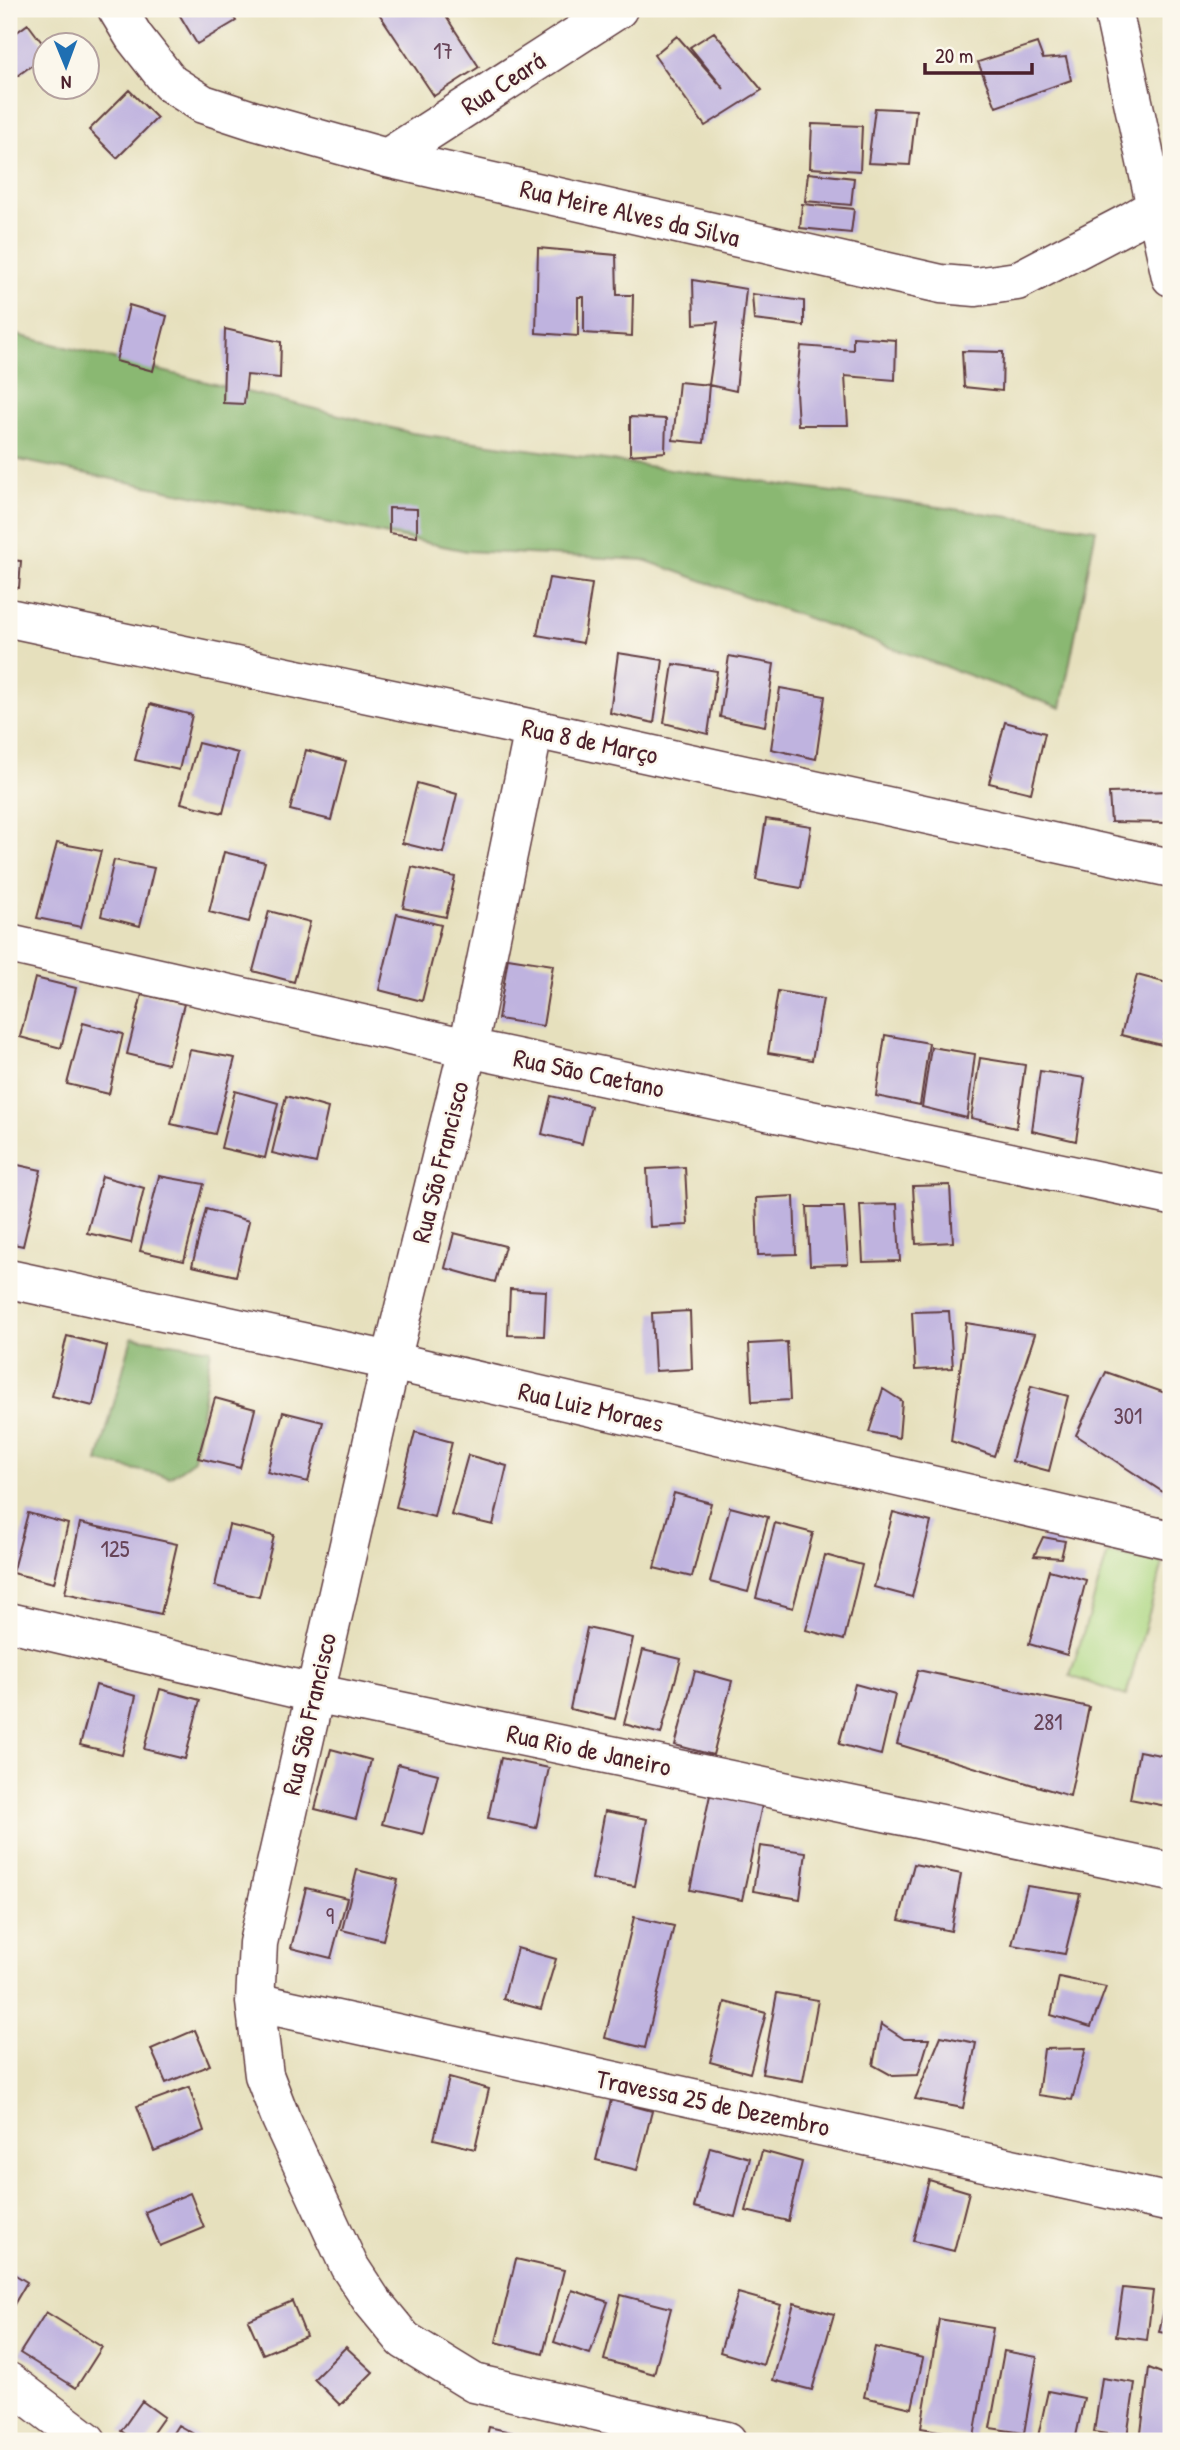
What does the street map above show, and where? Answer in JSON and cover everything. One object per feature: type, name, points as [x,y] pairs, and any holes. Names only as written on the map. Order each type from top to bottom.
[{"type":"street","name":"Rua Meire Alves da Silva","points":[[117,9],[134,37],[170,83],[203,104],[387,158],[941,284],[976,287],[1017,281],[1164,202]]},
{"type":"street","name":"Rua Ceará","points":[[387,158],[618,9]]},
{"type":"street","points":[[1113,9],[1164,202],[1171,278]]},
{"type":"street","name":"Rua 8 de Março","points":[[9,618],[1171,868]]},
{"type":"street","name":"Rua São Francisco","points":[[534,729],[468,1048],[391,1361],[258,1943],[255,2002],[264,2074],[281,2119],[349,2266],[372,2301],[404,2340],[474,2383],[727,2441]]},
{"type":"street","name":"Rua São Caetano","points":[[9,944],[468,1048],[1171,1196]]},
{"type":"street","name":"Rua Luiz Moraes","points":[[9,1279],[391,1361],[1171,1539]]},
{"type":"street","name":"Rua Rio de Janeiro","points":[[9,1622],[314,1693],[1171,1872]]},
{"type":"street","name":"Travessa 25 de Dezembro","points":[[255,2002],[1171,2203]]},
{"type":"street","points":[[9,2382],[87,2441]]},
{"type":"green space","points":[[9,333],[412,433],[1096,529],[1061,708],[644,560],[467,551],[9,458]]},
{"type":"green space","points":[[132,1337],[211,1349],[194,1460],[170,1477],[98,1462]]},
{"type":"green space","points":[[1108,1553],[1163,1563],[1126,1696],[1070,1676]]},
{"type":"building","points":[[176,9],[228,9],[236,21],[197,44]]},
{"type":"building","points":[[376,9],[441,9],[479,67],[434,96]]},
{"type":"building","points":[[28,24],[34,32],[32,65],[10,81],[9,38]]},
{"type":"building","points":[[714,32],[762,90],[705,126],[654,55],[677,36],[724,89],[690,47]]},
{"type":"building","points":[[1037,43],[1043,59],[1066,57],[1071,80],[996,107],[978,62]]},
{"type":"building","points":[[129,90],[157,118],[117,158],[89,130]]},
{"type":"building","points":[[875,108],[916,110],[910,165],[868,163]]},
{"type":"building","points":[[812,124],[862,126],[860,171],[810,168]]},
{"type":"building","points":[[808,173],[854,178],[851,205],[805,201]]},
{"type":"building","points":[[802,204],[854,209],[851,233],[800,228]]},
{"type":"building","points":[[538,248],[616,255],[617,295],[633,295],[632,336],[584,333],[584,297],[578,297],[578,336],[536,333]]},
{"type":"building","points":[[693,280],[746,289],[736,391],[709,385],[718,322],[694,324]]},
{"type":"building","points":[[752,294],[804,301],[804,326],[754,320]]},
{"type":"building","points":[[129,305],[167,316],[153,371],[116,361]]},
{"type":"building","points":[[225,329],[281,342],[280,378],[247,375],[244,404],[223,403]]},
{"type":"building","points":[[853,337],[896,340],[895,380],[845,376],[848,425],[798,425],[796,391],[801,346],[853,350]]},
{"type":"building","points":[[962,351],[1003,352],[1002,391],[964,387]]},
{"type":"building","points":[[679,382],[709,385],[704,443],[673,440]]},
{"type":"building","points":[[630,417],[666,419],[665,452],[630,455]]},
{"type":"building","points":[[389,508],[417,509],[417,537],[389,533]]},
{"type":"building","points":[[9,560],[21,561],[19,588],[9,587]]},
{"type":"building","points":[[549,578],[592,584],[583,643],[537,635]]},
{"type":"building","points":[[618,653],[663,660],[654,723],[610,713]]},
{"type":"building","points":[[729,656],[774,664],[765,726],[720,717]]},
{"type":"building","points":[[673,664],[717,671],[708,734],[664,723]]},
{"type":"building","points":[[780,688],[825,696],[816,759],[771,749]]},
{"type":"building","points":[[150,704],[192,715],[179,770],[135,760]]},
{"type":"building","points":[[1005,722],[1045,733],[1031,793],[989,783]]},
{"type":"building","points":[[198,743],[238,753],[223,813],[181,803]]},
{"type":"building","points":[[306,750],[346,761],[331,820],[290,810]]},
{"type":"building","points":[[417,783],[457,794],[443,853],[402,843]]},
{"type":"building","points":[[1171,791],[1171,823],[1111,822],[1109,793]]},
{"type":"building","points":[[766,819],[811,826],[801,888],[756,880]]},
{"type":"building","points":[[57,843],[101,851],[81,927],[37,918]]},
{"type":"building","points":[[224,852],[265,862],[249,922],[209,912]]},
{"type":"building","points":[[114,860],[154,868],[140,926],[101,916]]},
{"type":"building","points":[[412,867],[455,877],[446,917],[403,908]]},
{"type":"building","points":[[269,911],[310,922],[294,982],[253,971]]},
{"type":"building","points":[[397,914],[441,925],[422,1001],[379,990]]},
{"type":"building","points":[[508,958],[553,965],[543,1026],[498,1019]]},
{"type":"building","points":[[1137,975],[1171,984],[1171,1008],[1162,1045],[1121,1035]]},
{"type":"building","points":[[35,978],[76,988],[61,1048],[20,1037]]},
{"type":"building","points":[[778,991],[823,999],[812,1060],[768,1053]]},
{"type":"building","points":[[142,994],[184,1004],[168,1064],[127,1054]]},
{"type":"building","points":[[83,1023],[123,1034],[109,1094],[67,1084]]},
{"type":"building","points":[[885,1035],[929,1043],[920,1105],[876,1096]]},
{"type":"building","points":[[931,1047],[975,1054],[967,1118],[922,1107]]},
{"type":"building","points":[[190,1050],[235,1058],[215,1134],[171,1124]]},
{"type":"building","points":[[980,1058],[1025,1065],[1016,1128],[971,1118]]},
{"type":"building","points":[[1040,1071],[1085,1078],[1076,1141],[1032,1131]]},
{"type":"building","points":[[235,1091],[278,1103],[265,1158],[221,1148]]},
{"type":"building","points":[[286,1096],[328,1108],[316,1163],[272,1153]]},
{"type":"building","points":[[551,1096],[591,1106],[582,1144],[542,1134]]},
{"type":"building","points":[[9,1163],[41,1170],[23,1246],[9,1243]]},
{"type":"building","points":[[685,1167],[688,1225],[650,1227],[647,1169]]},
{"type":"building","points":[[102,1176],[144,1188],[131,1243],[87,1233]]},
{"type":"building","points":[[159,1176],[204,1184],[184,1261],[140,1251]]},
{"type":"building","points":[[950,1185],[953,1242],[916,1244],[913,1186]]},
{"type":"building","points":[[794,1196],[796,1254],[758,1255],[756,1198]]},
{"type":"building","points":[[897,1204],[900,1261],[863,1262],[860,1205]]},
{"type":"building","points":[[807,1207],[844,1207],[848,1264],[810,1265]]},
{"type":"building","points":[[206,1209],[249,1221],[236,1276],[192,1266]]},
{"type":"building","points":[[454,1233],[505,1246],[495,1282],[445,1268]]},
{"type":"building","points":[[510,1289],[546,1291],[544,1336],[508,1335]]},
{"type":"building","points":[[690,1311],[692,1369],[655,1371],[652,1313]]},
{"type":"building","points":[[949,1311],[953,1368],[915,1370],[912,1312]]},
{"type":"building","points":[[966,1323],[1035,1334],[994,1456],[951,1441]]},
{"type":"building","points":[[67,1336],[107,1346],[93,1406],[52,1396]]},
{"type":"building","points":[[787,1342],[790,1400],[752,1402],[749,1344]]},
{"type":"building","points":[[1106,1372],[1171,1395],[1169,1496],[1076,1435]]},
{"type":"building","points":[[1031,1386],[1068,1396],[1049,1471],[1012,1461]]},
{"type":"building","points":[[883,1389],[902,1401],[899,1438],[869,1432]]},
{"type":"building","points":[[215,1398],[255,1409],[240,1468],[198,1458]]},
{"type":"building","points":[[283,1412],[323,1422],[308,1482],[267,1472]]},
{"type":"building","points":[[415,1432],[452,1442],[434,1517],[396,1507]]},
{"type":"building","points":[[468,1455],[507,1466],[493,1525],[451,1515]]},
{"type":"building","points":[[674,1493],[711,1503],[692,1577],[654,1568]]},
{"type":"building","points":[[730,1507],[768,1517],[748,1592],[710,1582]]},
{"type":"building","points":[[893,1512],[931,1522],[912,1597],[874,1587]]},
{"type":"building","points":[[28,1513],[68,1524],[54,1583],[12,1573]]},
{"type":"building","points":[[80,1523],[177,1544],[161,1614],[65,1593]]},
{"type":"building","points":[[775,1523],[813,1533],[793,1608],[756,1598]]},
{"type":"building","points":[[229,1525],[274,1536],[259,1597],[215,1586]]},
{"type":"building","points":[[1043,1537],[1065,1541],[1061,1558],[1034,1556]]},
{"type":"building","points":[[825,1555],[862,1565],[844,1640],[806,1630]]},
{"type":"building","points":[[1049,1570],[1086,1580],[1067,1655],[1029,1644]]},
{"type":"building","points":[[587,1628],[633,1638],[615,1719],[570,1709]]},
{"type":"building","points":[[643,1650],[681,1659],[661,1734],[624,1724]]},
{"type":"building","points":[[918,1670],[1089,1707],[1070,1796],[897,1744]]},
{"type":"building","points":[[695,1671],[732,1681],[713,1755],[675,1745]]},
{"type":"building","points":[[855,1684],[895,1695],[881,1755],[839,1744]]},
{"type":"building","points":[[96,1685],[136,1696],[122,1755],[80,1745]]},
{"type":"building","points":[[160,1689],[200,1700],[185,1759],[144,1749]]},
{"type":"building","points":[[331,1749],[371,1760],[356,1819],[315,1809]]},
{"type":"building","points":[[1139,1751],[1171,1757],[1171,1807],[1130,1799]]},
{"type":"building","points":[[501,1758],[549,1768],[536,1828],[488,1818]]},
{"type":"building","points":[[398,1764],[438,1774],[423,1834],[382,1824]]},
{"type":"building","points":[[710,1795],[762,1805],[742,1900],[690,1890]]},
{"type":"building","points":[[605,1811],[647,1819],[635,1886],[592,1879]]},
{"type":"building","points":[[760,1846],[806,1852],[800,1899],[753,1891]]},
{"type":"building","points":[[914,1864],[961,1874],[951,1931],[899,1920]]},
{"type":"building","points":[[357,1870],[398,1880],[383,1940],[342,1930]]},
{"type":"building","points":[[1027,1886],[1080,1894],[1065,1954],[1012,1945]]},
{"type":"building","points":[[306,1888],[347,1898],[331,1958],[291,1948]]},
{"type":"building","points":[[634,1917],[674,1926],[645,2048],[605,2038]]},
{"type":"building","points":[[517,1948],[556,1959],[541,2009],[503,1999]]},
{"type":"building","points":[[1059,1977],[1106,1987],[1091,2027],[1051,2015]]},
{"type":"building","points":[[777,1993],[818,2000],[803,2081],[762,2074]]},
{"type":"building","points":[[725,2002],[766,2013],[750,2073],[710,2062]]},
{"type":"building","points":[[881,2024],[904,2039],[929,2039],[918,2075],[893,2076],[873,2065]]},
{"type":"building","points":[[195,2030],[210,2065],[166,2083],[151,2049]]},
{"type":"building","points":[[941,2036],[976,2043],[963,2108],[915,2099]]},
{"type":"building","points":[[1086,2048],[1072,2100],[1038,2095],[1044,2049]]},
{"type":"building","points":[[449,2078],[489,2089],[475,2149],[434,2139]]},
{"type":"building","points":[[189,2087],[204,2131],[154,2151],[137,2106]]},
{"type":"building","points":[[611,2100],[652,2111],[637,2170],[596,2160]]},
{"type":"building","points":[[710,2147],[750,2158],[735,2217],[694,2207]]},
{"type":"building","points":[[762,2151],[802,2162],[788,2221],[746,2211]]},
{"type":"building","points":[[929,2180],[969,2192],[954,2251],[913,2241]]},
{"type":"building","points":[[190,2193],[204,2228],[160,2246],[145,2212]]},
{"type":"building","points":[[516,2259],[564,2270],[543,2354],[496,2342]]},
{"type":"building","points":[[9,2271],[27,2282],[9,2313]]},
{"type":"building","points":[[1171,2283],[1171,2334],[1159,2332]]},
{"type":"building","points":[[1123,2288],[1153,2291],[1147,2340],[1116,2336]]},
{"type":"building","points":[[572,2290],[608,2302],[590,2354],[554,2342]]},
{"type":"building","points":[[738,2293],[781,2305],[763,2365],[720,2352]]},
{"type":"building","points":[[621,2295],[671,2308],[654,2374],[604,2360]]},
{"type":"building","points":[[292,2301],[306,2336],[263,2354],[248,2320]]},
{"type":"building","points":[[794,2303],[834,2314],[812,2390],[773,2380]]},
{"type":"building","points":[[46,2312],[102,2347],[76,2388],[20,2353]]},
{"type":"building","points":[[939,2319],[993,2328],[974,2437],[921,2428]]},
{"type":"building","points":[[346,2347],[373,2372],[340,2405],[314,2379]]},
{"type":"building","points":[[875,2347],[923,2358],[912,2408],[864,2397]]},
{"type":"building","points":[[1004,2351],[1037,2357],[1024,2433],[990,2428]]},
{"type":"building","points":[[1149,2368],[1171,2377],[1170,2441],[1140,2441]]},
{"type":"building","points":[[1102,2378],[1135,2383],[1127,2437],[1094,2432]]},
{"type":"building","points":[[1048,2391],[1084,2398],[1075,2441],[1037,2441]]},
{"type":"building","points":[[142,2401],[164,2417],[147,2441],[136,2441],[121,2431]]},
{"type":"building","points":[[178,2425],[206,2441],[168,2441]]},
{"type":"building","points":[[489,2427],[545,2440],[545,2441],[486,2441]]}]
